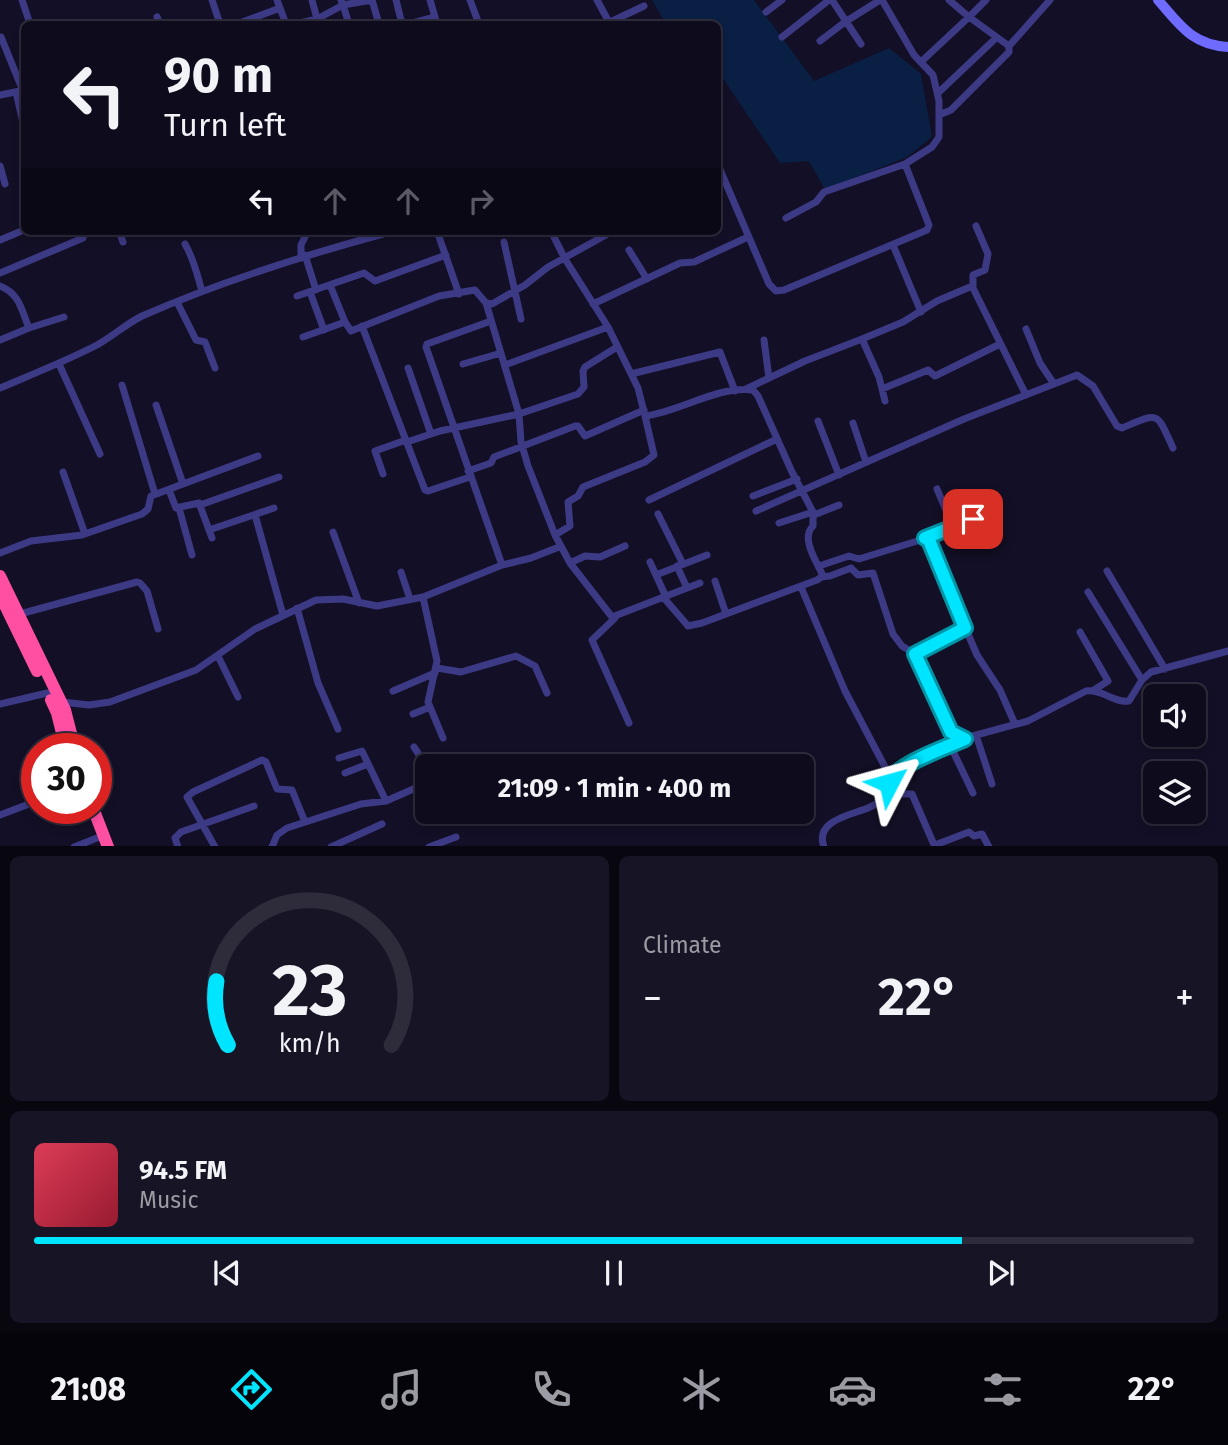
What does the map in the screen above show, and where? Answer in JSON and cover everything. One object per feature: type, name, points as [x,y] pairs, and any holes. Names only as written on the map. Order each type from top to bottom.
[{"type":"highway","points":[[0,576],[47,676],[62,733]]},
{"type":"highway","points":[[0,595],[68,733]]},
{"type":"highway","points":[[92,824],[99,842]]},
{"type":"highway","points":[[99,824],[108,846]]},
{"type":"street","points":[[22,0],[29,21]]},
{"type":"street","points":[[212,0],[219,21]]},
{"type":"street","points":[[276,0],[285,21]]},
{"type":"street","points":[[312,0],[317,19]]},
{"type":"street","points":[[309,21],[317,19],[342,2],[372,0],[378,21]]},
{"type":"street","points":[[396,0],[401,21]]},
{"type":"street","points":[[430,0],[436,21]]},
{"type":"street","points":[[470,0],[478,21]]},
{"type":"street","points":[[597,0],[607,21]]},
{"type":"street","points":[[631,0],[636,10]]},
{"type":"street","points":[[766,12],[782,0]]},
{"type":"street","points":[[782,37],[831,0],[861,44]]},
{"type":"street","points":[[786,218],[816,202],[824,192],[905,164],[932,147],[940,130],[933,75],[915,55],[881,0],[820,41]]},
{"type":"street","points":[[949,0],[1009,46]]},
{"type":"street","points":[[922,61],[986,0]]},
{"type":"street","points":[[939,115],[951,110],[1009,52],[1009,46],[1050,0]]},
{"type":"street","points":[[1158,0],[1188,34],[1202,42],[1228,47]]},
{"type":"street","points":[[342,2],[348,21]]},
{"type":"street","points":[[614,21],[644,6]]},
{"type":"street","points":[[245,21],[280,8]]},
{"type":"street","points":[[0,95],[21,91],[1,37]]},
{"type":"street","points":[[937,93],[996,38]]},
{"type":"street","points":[[721,176],[769,284],[776,291],[784,290],[929,228],[905,164]]},
{"type":"street","points":[[0,166],[5,184]]},
{"type":"street","points":[[976,226],[988,255],[985,270],[973,276],[973,288],[1026,396]]},
{"type":"street","points":[[0,240],[21,231]]},
{"type":"street","points":[[0,273],[83,238],[84,235]]},
{"type":"street","points":[[120,235],[123,242]]},
{"type":"street","points":[[306,235],[301,245],[324,330]]},
{"type":"street","points":[[0,388],[59,364],[101,343],[136,319],[202,291],[363,235]]},
{"type":"street","points":[[439,235],[459,294]]},
{"type":"street","points":[[553,235],[608,327],[631,374],[654,455],[634,467],[583,487],[578,496],[568,502],[570,526],[555,535]]},
{"type":"street","points":[[486,303],[492,304],[525,285],[548,267],[606,235]]},
{"type":"street","points":[[593,304],[680,263],[705,258],[748,237]]},
{"type":"street","points":[[504,242],[521,319]]},
{"type":"street","points":[[186,244],[194,260],[202,291]]},
{"type":"street","points":[[892,245],[921,312]]},
{"type":"street","points":[[629,250],[647,279]]},
{"type":"street","points":[[297,296],[366,273],[375,281],[446,255]]},
{"type":"street","points":[[330,285],[351,331],[439,296],[477,291],[486,303],[519,414],[522,447],[559,547],[609,616],[615,618]]},
{"type":"street","points":[[0,286],[14,293],[29,328]]},
{"type":"street","points":[[362,326],[428,491],[490,464],[494,457],[575,426],[579,426],[585,436],[644,413],[672,411],[746,389],[903,322],[936,301],[973,288]]},
{"type":"street","points":[[177,302],[196,340],[205,342],[215,368]]},
{"type":"street","points":[[0,340],[64,317]]},
{"type":"street","points":[[491,321],[426,345],[502,565]]},
{"type":"street","points":[[303,337],[345,322]]},
{"type":"street","points":[[505,365],[608,327]]},
{"type":"street","points":[[1026,329],[1040,363],[1054,384]]},
{"type":"street","points":[[862,339],[875,366],[885,401]]},
{"type":"street","points":[[764,340],[769,378]]},
{"type":"street","points":[[882,389],[928,370],[935,376],[1000,344]]},
{"type":"street","points":[[383,474],[375,451],[431,433],[519,414],[578,394],[584,387],[585,367],[617,347]]},
{"type":"street","points":[[631,374],[720,352],[735,391]]},
{"type":"street","points":[[463,365],[501,353]]},
{"type":"street","points":[[59,364],[100,454]]},
{"type":"street","points":[[408,368],[431,433]]},
{"type":"street","points":[[756,511],[964,419],[1079,375],[1093,386],[1114,424],[1119,427],[1150,416],[1157,417],[1173,448]]},
{"type":"street","points":[[122,385],[155,494]]},
{"type":"street","points":[[746,389],[753,390],[758,396],[814,514],[813,526],[808,530],[807,538],[821,577]]},
{"type":"street","points":[[156,405],[183,484]]},
{"type":"street","points":[[818,421],[839,475]]},
{"type":"street","points":[[853,423],[866,463]]},
{"type":"street","points":[[649,500],[777,439]]},
{"type":"street","points":[[0,553],[31,541],[85,534],[144,513],[155,494],[258,456]]},
{"type":"street","points":[[63,472],[85,534]]},
{"type":"street","points":[[200,505],[279,477]]},
{"type":"street","points":[[753,496],[797,479]]},
{"type":"street","points":[[937,489],[953,527]]},
{"type":"street","points":[[169,490],[175,506],[179,508],[192,555]]},
{"type":"street","points":[[179,508],[197,502],[212,538]]},
{"type":"street","points":[[779,523],[839,505]]},
{"type":"street","points":[[209,530],[274,509]]},
{"type":"street","points":[[819,566],[849,556],[859,559],[925,538],[993,511]]},
{"type":"street","points":[[658,514],[687,588]]},
{"type":"street","points":[[255,515],[283,615]]},
{"type":"street","points":[[333,532],[359,603]]},
{"type":"street","points":[[925,538],[929,540],[977,655],[1000,690],[1015,724]]},
{"type":"street","points":[[570,564],[586,556],[600,556],[625,545]]},
{"type":"street","points":[[0,704],[89,705],[110,702],[196,670],[255,629],[297,608],[325,599],[343,599],[377,606],[423,597],[502,565],[559,547]]},
{"type":"street","points":[[656,575],[707,555]]},
{"type":"street","points":[[650,562],[665,597],[688,626],[851,568],[858,575],[873,573],[893,634],[902,646],[915,654],[951,732],[965,739]]},
{"type":"street","points":[[401,572],[410,599]]},
{"type":"street","points":[[1107,572],[1165,669]]},
{"type":"street","points":[[715,580],[726,614]]},
{"type":"street","points":[[19,614],[136,582],[147,592],[158,629]]},
{"type":"street","points":[[629,723],[592,640],[615,618],[700,583]]},
{"type":"street","points":[[801,587],[845,691],[885,767],[888,771],[895,772]]},
{"type":"street","points":[[1088,592],[1142,680]]},
{"type":"street","points":[[423,597],[436,671],[429,698],[430,707],[443,738]]},
{"type":"street","points":[[297,608],[318,683],[338,729]]},
{"type":"street","points":[[915,654],[965,628]]},
{"type":"street","points":[[824,846],[821,840],[825,828],[887,797],[891,776],[895,772],[965,739],[1028,721],[1108,681],[1080,632]]},
{"type":"street","points":[[1094,690],[1119,702],[1126,702],[1132,699],[1142,680],[1151,672],[1228,651]]},
{"type":"street","points":[[218,656],[238,697]]},
{"type":"street","points":[[393,691],[436,671],[466,672],[516,656],[535,666],[547,694]]},
{"type":"street","points":[[413,714],[430,707]]},
{"type":"street","points":[[976,735],[992,784]]},
{"type":"street","points":[[950,745],[973,793]]},
{"type":"street","points":[[414,747],[419,754]]},
{"type":"street","points":[[339,758],[360,750],[387,801]]},
{"type":"street","points":[[215,846],[188,800],[188,794],[262,760],[266,762],[277,789],[292,790],[305,822]]},
{"type":"street","points":[[345,773],[368,764]]},
{"type":"street","points":[[272,846],[277,835],[287,828],[361,804],[387,801],[415,788]]},
{"type":"street","points":[[890,791],[912,794],[935,846],[969,832],[974,836],[982,834],[989,846]]},
{"type":"street","points":[[178,846],[175,838],[177,835],[254,806]]},
{"type":"street","points":[[0,815],[21,807]]},
{"type":"street","points":[[331,846],[353,843],[382,824]]},
{"type":"street","points":[[429,846],[456,837]]},
{"type":"street","points":[[74,846],[99,842]]},
{"type":"water","points":[[652,0],[754,0],[814,81],[889,48],[921,74],[932,137],[907,157],[825,190],[809,161],[780,163],[724,80],[721,80],[721,21],[664,21]]},
{"type":"route","points":[[889,783],[891,776],[901,768],[965,739],[951,732],[915,654],[965,628],[929,540],[925,538],[973,519]]}]
